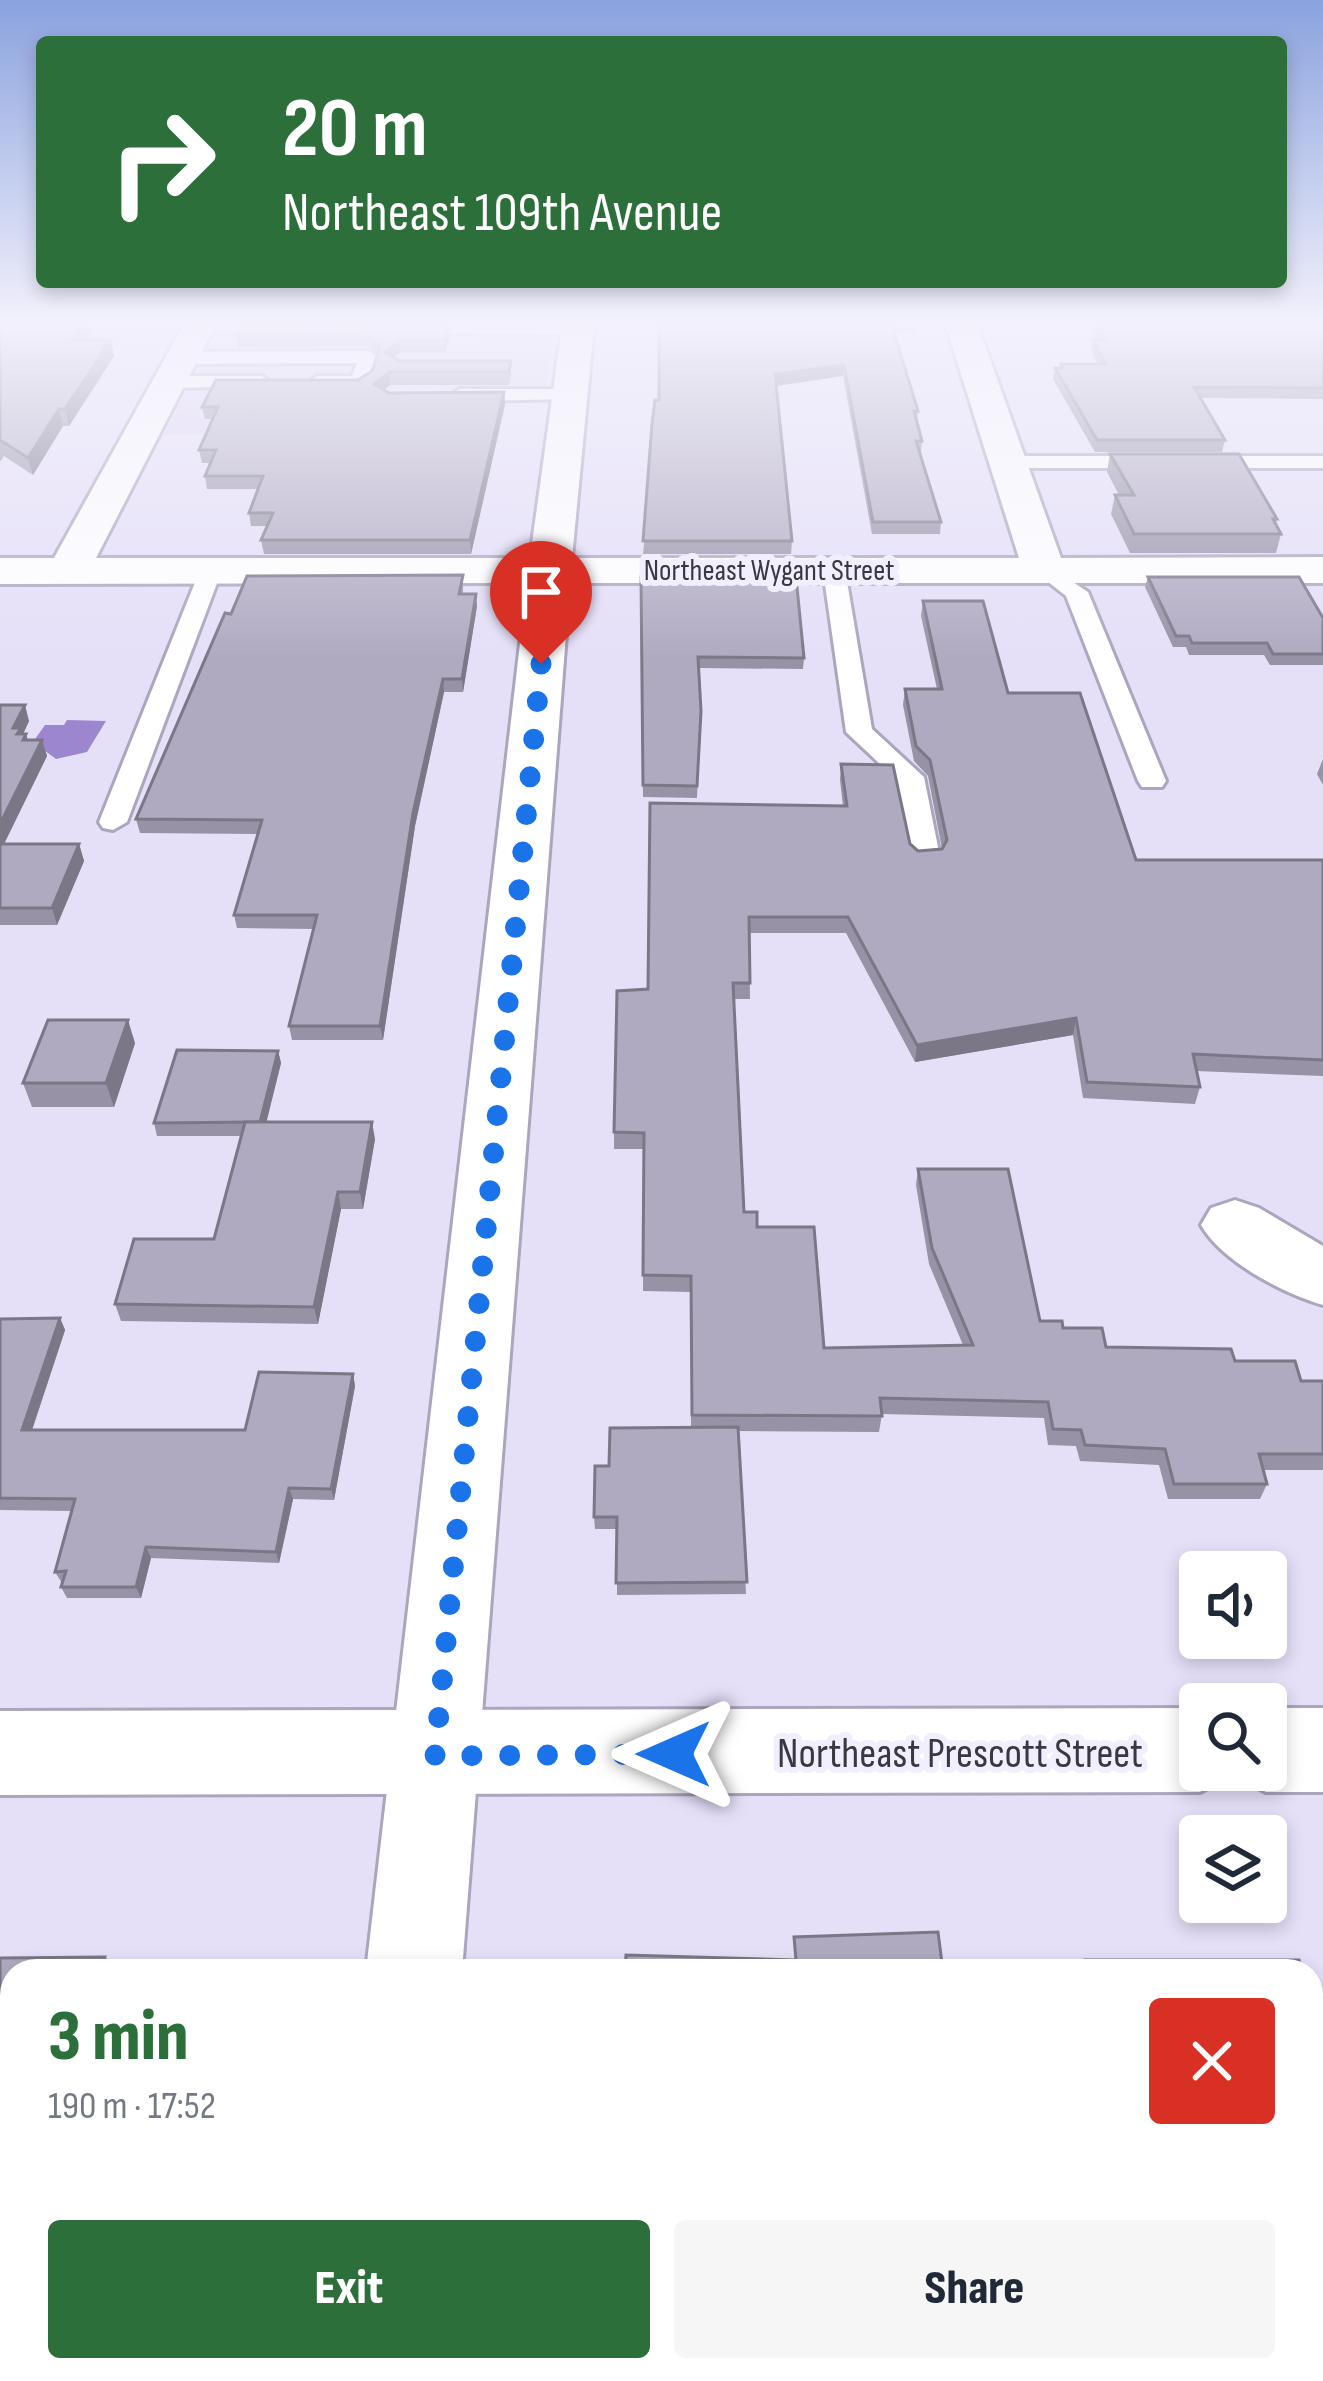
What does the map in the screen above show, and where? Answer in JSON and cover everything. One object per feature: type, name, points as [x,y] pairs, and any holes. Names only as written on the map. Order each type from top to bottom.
[{"type":"street","points":[[68,571],[139,437]]},
{"type":"street","points":[[415,1959],[565,437]]},
{"type":"street","points":[[998,437],[1044,571]]},
{"type":"street","name":"Northeast Wygant Street","points":[[0,571],[1323,570]]},
{"type":"street","points":[[1235,1225],[1323,1279]]},
{"type":"street","name":"Northeast Prescott Street","points":[[0,1753],[435,1756],[1179,1750]]},
{"type":"street","points":[[1287,1750],[1323,1750]]},
{"type":"lane","points":[[1006,462],[1323,462]]},
{"type":"lane","points":[[113,822],[211,570]]},
{"type":"lane","points":[[834,570],[859,732],[910,777],[926,857]]},
{"type":"lane","points":[[1044,571],[1076,592],[1152,781]]},
{"type":"shaded area","points":[[67,720],[106,721],[87,752],[56,759],[33,742],[45,725],[64,725]]},
{"type":"building","points":[[0,437],[41,437],[28,458]]},
{"type":"building","points":[[205,437],[494,437],[470,540],[261,540],[273,513],[249,513],[263,476],[205,476],[216,450],[199,450]]},
{"type":"building","points":[[651,437],[781,437],[792,541],[643,541]]},
{"type":"building","points":[[857,437],[921,437],[922,441],[916,441],[941,522],[873,522]]},
{"type":"building","points":[[1095,437],[1225,440],[1097,440]]},
{"type":"building","points":[[1110,454],[1239,454],[1281,534],[1134,534],[1115,495],[1134,495]]},
{"type":"building","points":[[463,575],[459,594],[476,594],[462,679],[443,679],[413,813],[380,1026],[289,1026],[317,915],[234,915],[262,820],[136,819],[225,613],[231,614],[247,576]]},
{"type":"building","points":[[641,577],[796,577],[804,658],[698,657],[697,786],[643,785]]},
{"type":"building","points":[[1148,577],[1299,577],[1323,618],[1323,654],[1273,654],[1267,643],[1192,643],[1189,636],[1176,636]]},
{"type":"building","points":[[923,601],[983,601],[1008,693],[1080,693],[1136,860],[1323,860],[1323,1060],[1193,1054],[1200,1087],[1087,1082],[1076,1018],[917,1045],[848,917],[749,917],[750,983],[733,983],[744,1212],[757,1212],[757,1227],[814,1227],[824,1348],[973,1345],[932,1248],[918,1169],[1008,1169],[1040,1321],[1062,1321],[1063,1328],[1102,1328],[1106,1347],[1231,1349],[1235,1361],[1295,1361],[1301,1381],[1323,1381],[1323,1454],[1259,1454],[1267,1484],[1174,1484],[1165,1449],[1085,1445],[1081,1430],[1053,1429],[1048,1402],[880,1398],[882,1416],[692,1415],[691,1276],[643,1275],[644,1133],[614,1132],[617,991],[648,989],[650,803],[847,806],[841,764],[893,765],[910,844],[918,851],[942,849],[947,840],[930,760],[916,746],[905,689],[942,689]]},
{"type":"building","points":[[0,705],[25,705],[13,728],[21,728],[17,734],[26,734],[23,740],[42,740],[0,824]]},
{"type":"building","points":[[0,844],[79,844],[52,908],[0,908]]},
{"type":"building","points":[[48,1020],[128,1020],[106,1083],[23,1083]]},
{"type":"building","points":[[177,1050],[278,1051],[260,1122],[154,1123]]},
{"type":"building","points":[[245,1122],[372,1122],[360,1192],[338,1192],[314,1307],[115,1304],[134,1239],[214,1239]]},
{"type":"building","points":[[60,1318],[22,1430],[245,1430],[259,1372],[353,1374],[331,1489],[289,1488],[276,1552],[146,1547],[136,1587],[61,1587],[66,1571],[55,1572],[75,1499],[0,1498],[0,1319]]},
{"type":"building","points":[[738,1427],[747,1582],[616,1583],[617,1517],[594,1517],[595,1466],[609,1466],[610,1428]]},
{"type":"building","points":[[938,1932],[941,1959],[796,1959],[794,1937]]},
{"type":"building","points":[[626,1955],[762,1959],[626,1959]]},
{"type":"building","points":[[105,1957],[105,1959],[0,1958]]},
{"type":"route","points":[[541,664],[435,1756],[674,1754]]}]
